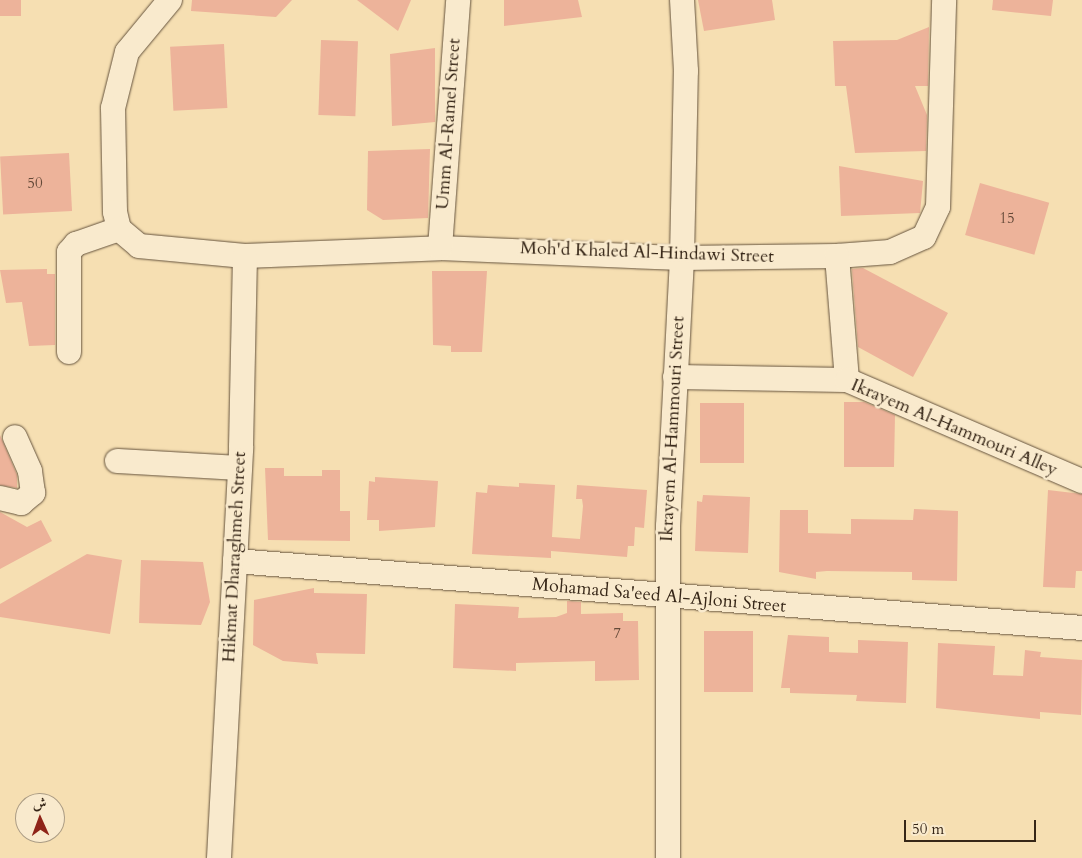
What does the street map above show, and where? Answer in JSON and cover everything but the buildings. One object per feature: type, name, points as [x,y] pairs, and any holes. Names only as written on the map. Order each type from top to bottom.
[{"type":"street","points":[[69,352],[69,252],[76,244],[119,229],[113,147],[116,86],[127,52],[170,0]]},
{"type":"street","name":"Umm Al-Ramel Street","points":[[440,248],[458,0]]},
{"type":"street","name":"Ikrayem Al-Hammouri Street","points":[[668,858],[667,597],[675,376],[682,258],[686,71],[682,0]]},
{"type":"street","name":"Moh'd Khaled Al-Hindawi Street","points":[[119,229],[139,246],[245,256],[440,248],[682,258],[837,256],[911,246],[934,223],[944,0]]},
{"type":"street","name":"Hikmat Dharaghmeh Street","points":[[219,858],[236,561],[245,256]]},
{"type":"street","points":[[837,256],[847,380]]},
{"type":"street","name":"Ikrayem Al-Hammouri Alley","points":[[675,376],[847,380],[1082,481]]},
{"type":"street","points":[[0,498],[21,503],[33,493],[30,471],[15,437]]},
{"type":"street","points":[[117,461],[240,468]]},
{"type":"street","name":"Mohamad Sa'eed Al-Ajloni Street","points":[[236,561],[667,597],[1082,628]]}]
